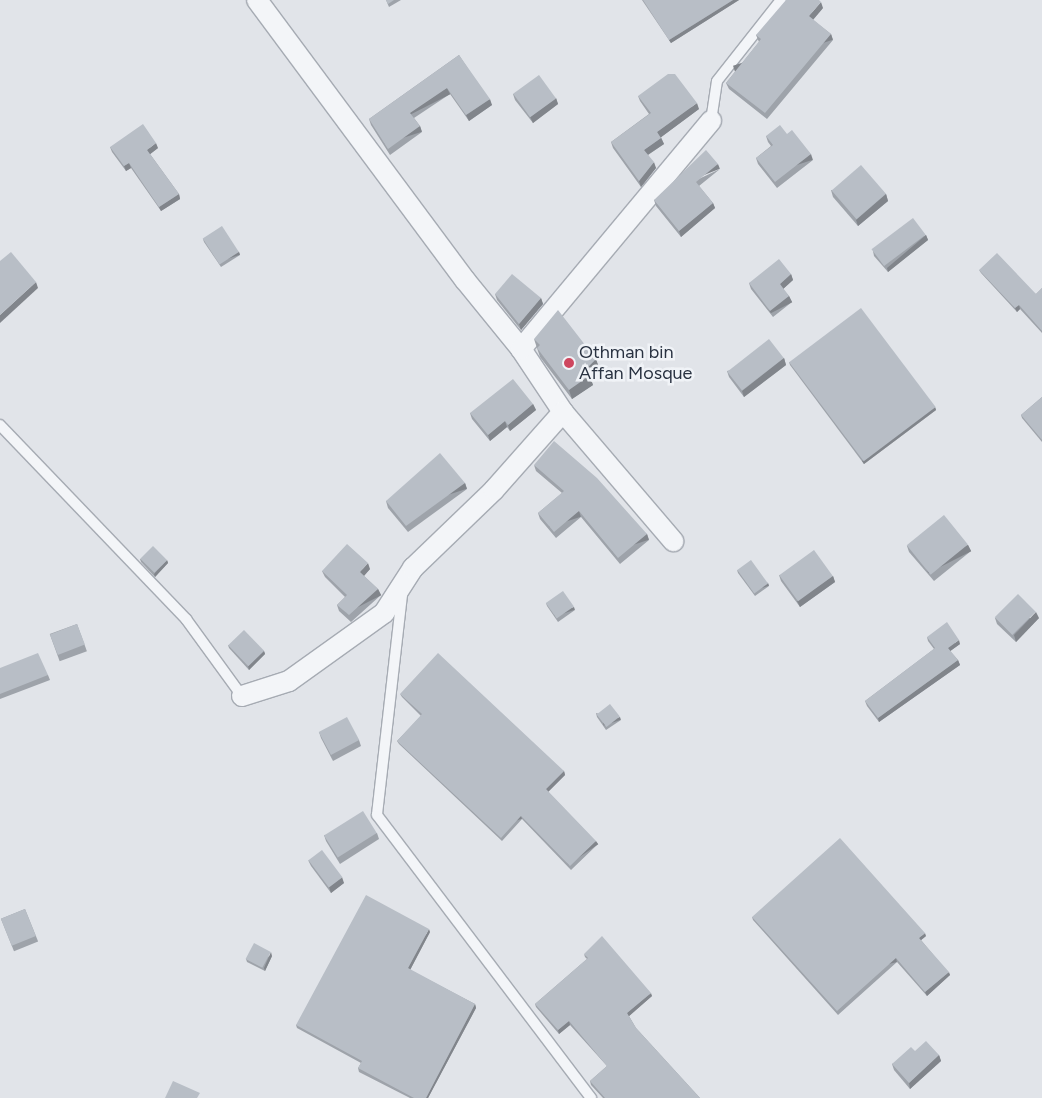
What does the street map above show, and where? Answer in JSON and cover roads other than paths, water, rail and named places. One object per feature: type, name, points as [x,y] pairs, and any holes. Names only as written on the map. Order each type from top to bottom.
[{"type":"street","points":[[257,0],[465,280],[521,348],[563,412],[673,541]]},
{"type":"street","points":[[521,348],[712,121]]},
{"type":"street","points":[[242,696],[289,681],[384,613],[403,586],[412,568],[494,490],[563,412]]},
{"type":"lane","points":[[712,121],[717,81],[781,0]]},
{"type":"lane","points":[[0,425],[186,619],[242,696]]},
{"type":"lane","points":[[403,586],[377,815],[591,1098]]},
{"type":"place","name":"Othman bin Affan Mosque","points":[[569,363]]}]
